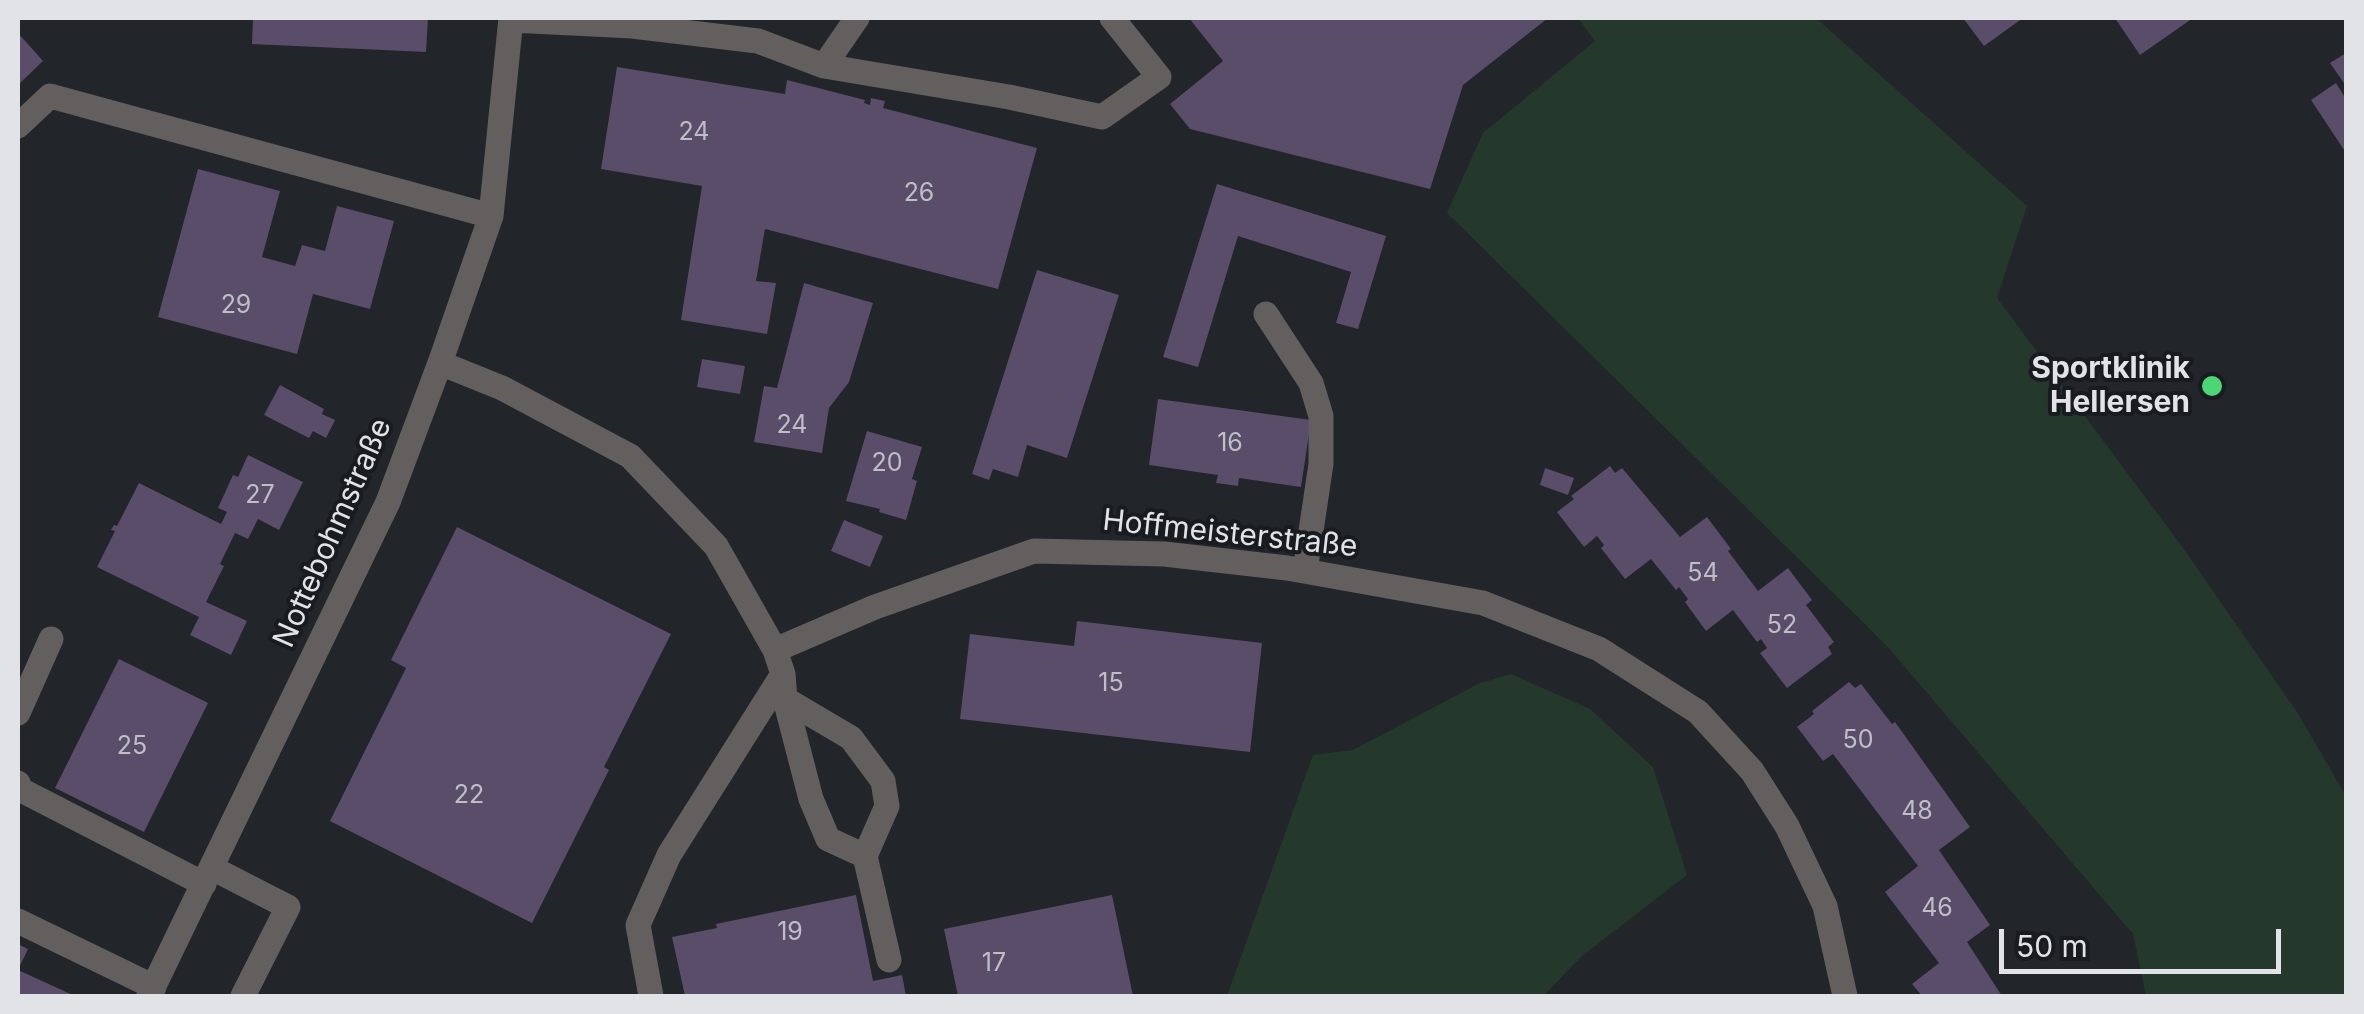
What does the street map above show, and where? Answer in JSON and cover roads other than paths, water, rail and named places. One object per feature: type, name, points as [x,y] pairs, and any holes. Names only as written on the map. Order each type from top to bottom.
[{"type":"street","points":[[824,66],[857,18]]},
{"type":"street","name":"Nottebohmstraße","points":[[18,921],[151,992],[388,502],[440,363],[491,216],[511,19],[632,26],[758,41],[824,66],[1009,96],[1102,117],[1159,77],[1112,18]]},
{"type":"street","points":[[18,126],[50,96],[491,216]]},
{"type":"street","points":[[1266,314],[1311,383],[1321,416],[1321,464],[1305,571]]},
{"type":"street","points":[[440,363],[502,388],[630,456],[716,546],[781,674],[811,799],[828,839],[865,856]]},
{"type":"street","name":"Hoffmeisterstraße","points":[[781,674],[875,608],[1034,551],[1164,554],[1305,571],[1483,604],[1598,649],[1698,712],[1752,772],[1787,826],[1825,906],[1844,996]]},
{"type":"street","points":[[18,713],[51,639]]},
{"type":"street","points":[[781,674],[851,738],[883,780],[886,806],[865,856],[888,960]]},
{"type":"street","points":[[651,996],[638,925],[670,855],[781,674]]},
{"type":"street","points":[[18,783],[21,790],[208,876],[288,907],[243,996]]},
{"type":"place","name":"Sportklinik Hellersen","points":[[2212,386]]}]
